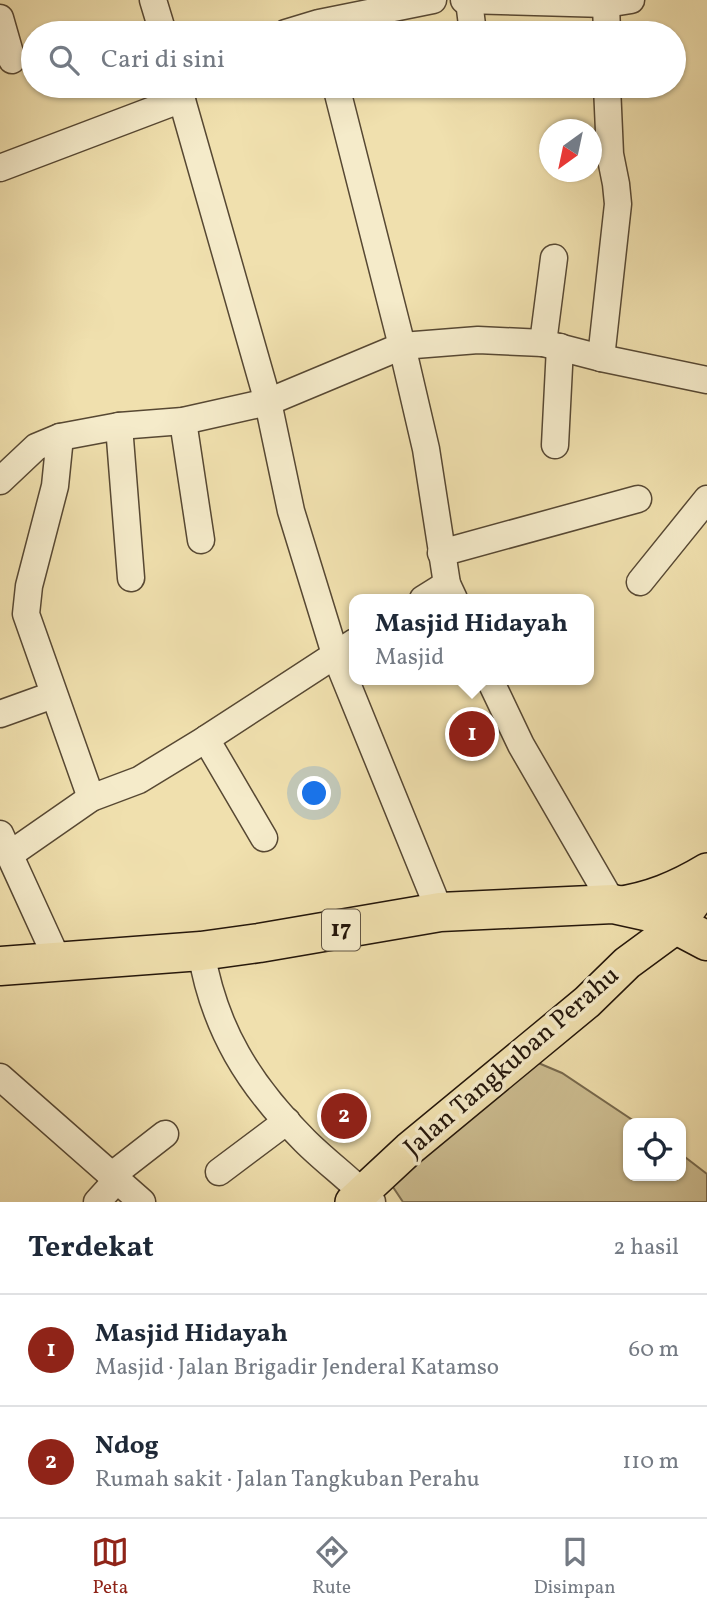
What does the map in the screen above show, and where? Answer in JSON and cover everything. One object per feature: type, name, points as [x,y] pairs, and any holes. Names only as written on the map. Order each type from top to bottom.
[{"type":"highway","name":"17","points":[[0,966],[201,951],[440,912],[613,904],[654,912],[692,934]]},
{"type":"main road","points":[[613,904],[665,893],[707,870]]},
{"type":"main road","name":"Jalan Tangkuban Perahu","points":[[362,1198],[460,1105],[587,1002],[627,963],[692,934],[707,884]]},
{"type":"street","points":[[153,0],[159,21]]},
{"type":"street","points":[[349,21],[433,0]]},
{"type":"street","points":[[464,0],[618,2],[611,21]]},
{"type":"street","points":[[469,1],[472,21]]},
{"type":"street","points":[[0,18],[12,60]]},
{"type":"street","points":[[0,167],[166,98]]},
{"type":"street","points":[[58,961],[5,844],[92,798],[139,780],[345,648],[291,511],[268,402],[182,98]]},
{"type":"street","points":[[339,98],[426,449],[441,553],[451,592]]},
{"type":"street","points":[[601,358],[618,204],[617,184],[610,154],[608,98]]},
{"type":"street","points":[[554,258],[551,345],[555,445]]},
{"type":"street","points":[[0,481],[36,447],[60,437],[119,426],[183,421],[268,402],[402,346],[478,340],[551,345],[707,380]]},
{"type":"street","points":[[183,421],[201,540]]},
{"type":"street","points":[[119,426],[131,578]]},
{"type":"street","points":[[60,437],[55,486],[29,586],[26,614],[92,798]]},
{"type":"street","points":[[441,553],[638,499]]},
{"type":"street","points":[[640,582],[707,499]]},
{"type":"street","points":[[358,685],[440,912]]},
{"type":"street","points":[[492,685],[521,745],[613,904]]},
{"type":"street","points":[[0,714],[53,695]]},
{"type":"street","points":[[206,739],[264,838]]},
{"type":"street","points":[[201,951],[206,983],[216,1015],[248,1072],[287,1121],[362,1198]]},
{"type":"street","points":[[0,1077],[142,1202]]},
{"type":"street","points":[[219,1172],[287,1121]]},
{"type":"street","points":[[97,1202],[114,1178],[165,1134]]},
{"type":"shaded area","points":[[536,1062],[562,1073],[630,1118],[623,1118],[623,1181],[686,1181],[686,1158],[707,1174],[707,1202],[403,1202],[393,1187],[401,1177]]},
{"type":"place","name":"Masjid Hidayah","points":[[472,734]]},
{"type":"place","name":"Ndog","points":[[344,1116]]}]
